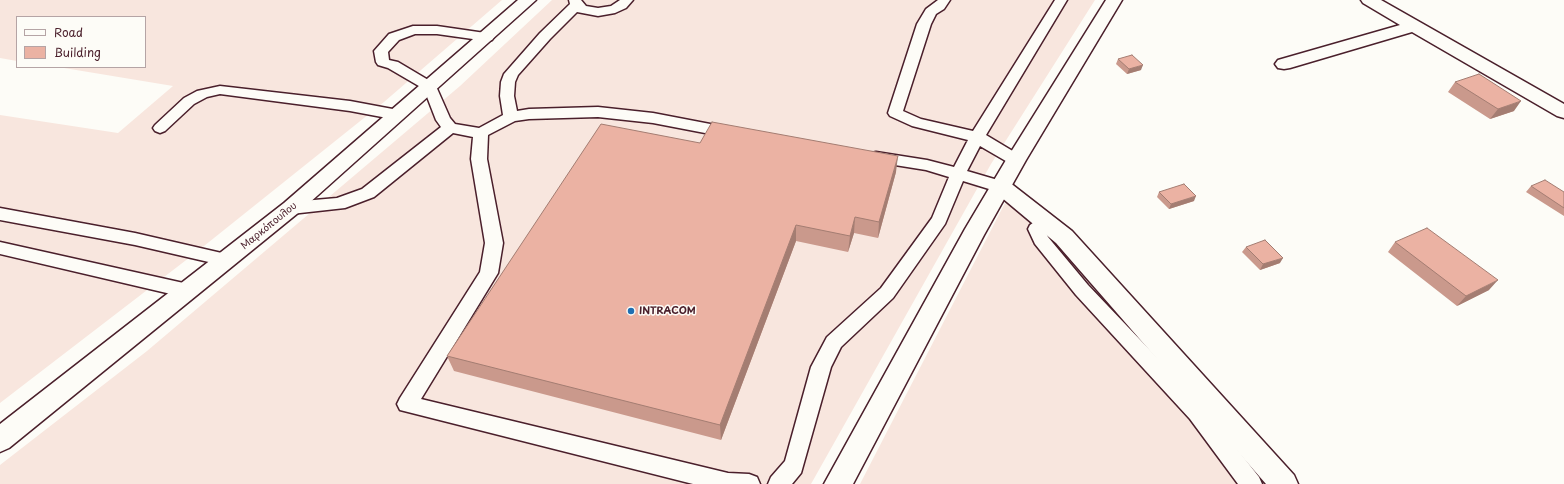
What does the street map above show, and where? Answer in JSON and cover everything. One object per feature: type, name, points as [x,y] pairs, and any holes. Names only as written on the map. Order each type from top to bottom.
[{"type":"street","name":"Μαρκόπουλου","points":[[4,432],[188,291],[291,208],[528,0]]},
{"type":"street","points":[[838,484],[973,235],[1002,187],[1016,160],[1114,0]]},
{"type":"street","points":[[1369,0],[1564,112]]},
{"type":"street","points":[[1284,64],[1346,48],[1414,26]]},
{"type":"street","points":[[1002,187],[1064,237],[1136,320],[1284,484]]},
{"type":"lane","points":[[511,117],[506,96],[511,74],[576,3],[589,11],[607,11],[622,5],[627,0]]},
{"type":"lane","points":[[944,0],[940,6],[931,12],[924,24],[895,113],[917,123],[977,137],[1016,160]]},
{"type":"lane","points":[[778,484],[794,466],[821,367],[834,342],[887,293],[939,220],[958,174],[977,137],[1062,0]]},
{"type":"lane","points":[[487,37],[437,30],[413,30],[394,37],[381,51],[382,62],[393,65],[430,87],[443,120],[450,128],[481,133],[511,117],[529,114],[598,112],[652,118],[747,135]]},
{"type":"lane","points":[[160,128],[189,101],[202,94],[220,90],[350,106],[398,115]]},
{"type":"lane","points":[[291,208],[339,204],[368,193],[450,128]]},
{"type":"lane","points":[[481,133],[479,159],[494,243],[489,273],[407,404],[728,483],[749,484]]},
{"type":"lane","points":[[864,155],[927,166],[1002,187]]},
{"type":"lane","points":[[0,214],[134,239],[226,260]]},
{"type":"lane","points":[[1046,222],[1036,229],[1041,240],[1082,290],[1197,413],[1251,484]]},
{"type":"lane","points":[[0,248],[188,291]]},
{"type":"shaded area","points":[[0,0],[502,0],[384,102],[194,254],[0,403],[0,115],[118,133],[173,86],[64,68],[146,68],[146,16],[16,16],[16,61],[0,58]]},
{"type":"shaded area","points":[[552,0],[1095,0],[991,164],[811,484],[0,484],[0,465],[147,351],[460,86]]},
{"type":"shaded area","points":[[1005,203],[1030,215],[1059,239],[1275,484],[860,484]]},
{"type":"building","points":[[1132,55],[1143,65],[1129,69],[1118,59]]},
{"type":"building","points":[[1479,74],[1521,101],[1498,109],[1455,82]]},
{"type":"building","name":"INTRACOM","points":[[712,122],[898,156],[879,222],[855,217],[850,236],[796,225],[720,425],[447,356],[601,124],[700,143]]},
{"type":"building","points":[[1545,180],[1564,192],[1564,208],[1531,186]]},
{"type":"building","points":[[1184,184],[1196,196],[1171,204],[1159,192]]},
{"type":"building","points":[[1427,228],[1498,280],[1466,296],[1395,242]]},
{"type":"building","points":[[1265,240],[1283,258],[1263,264],[1246,247]]},
{"type":"place","name":"INTRACOM","points":[[631,311]]}]
